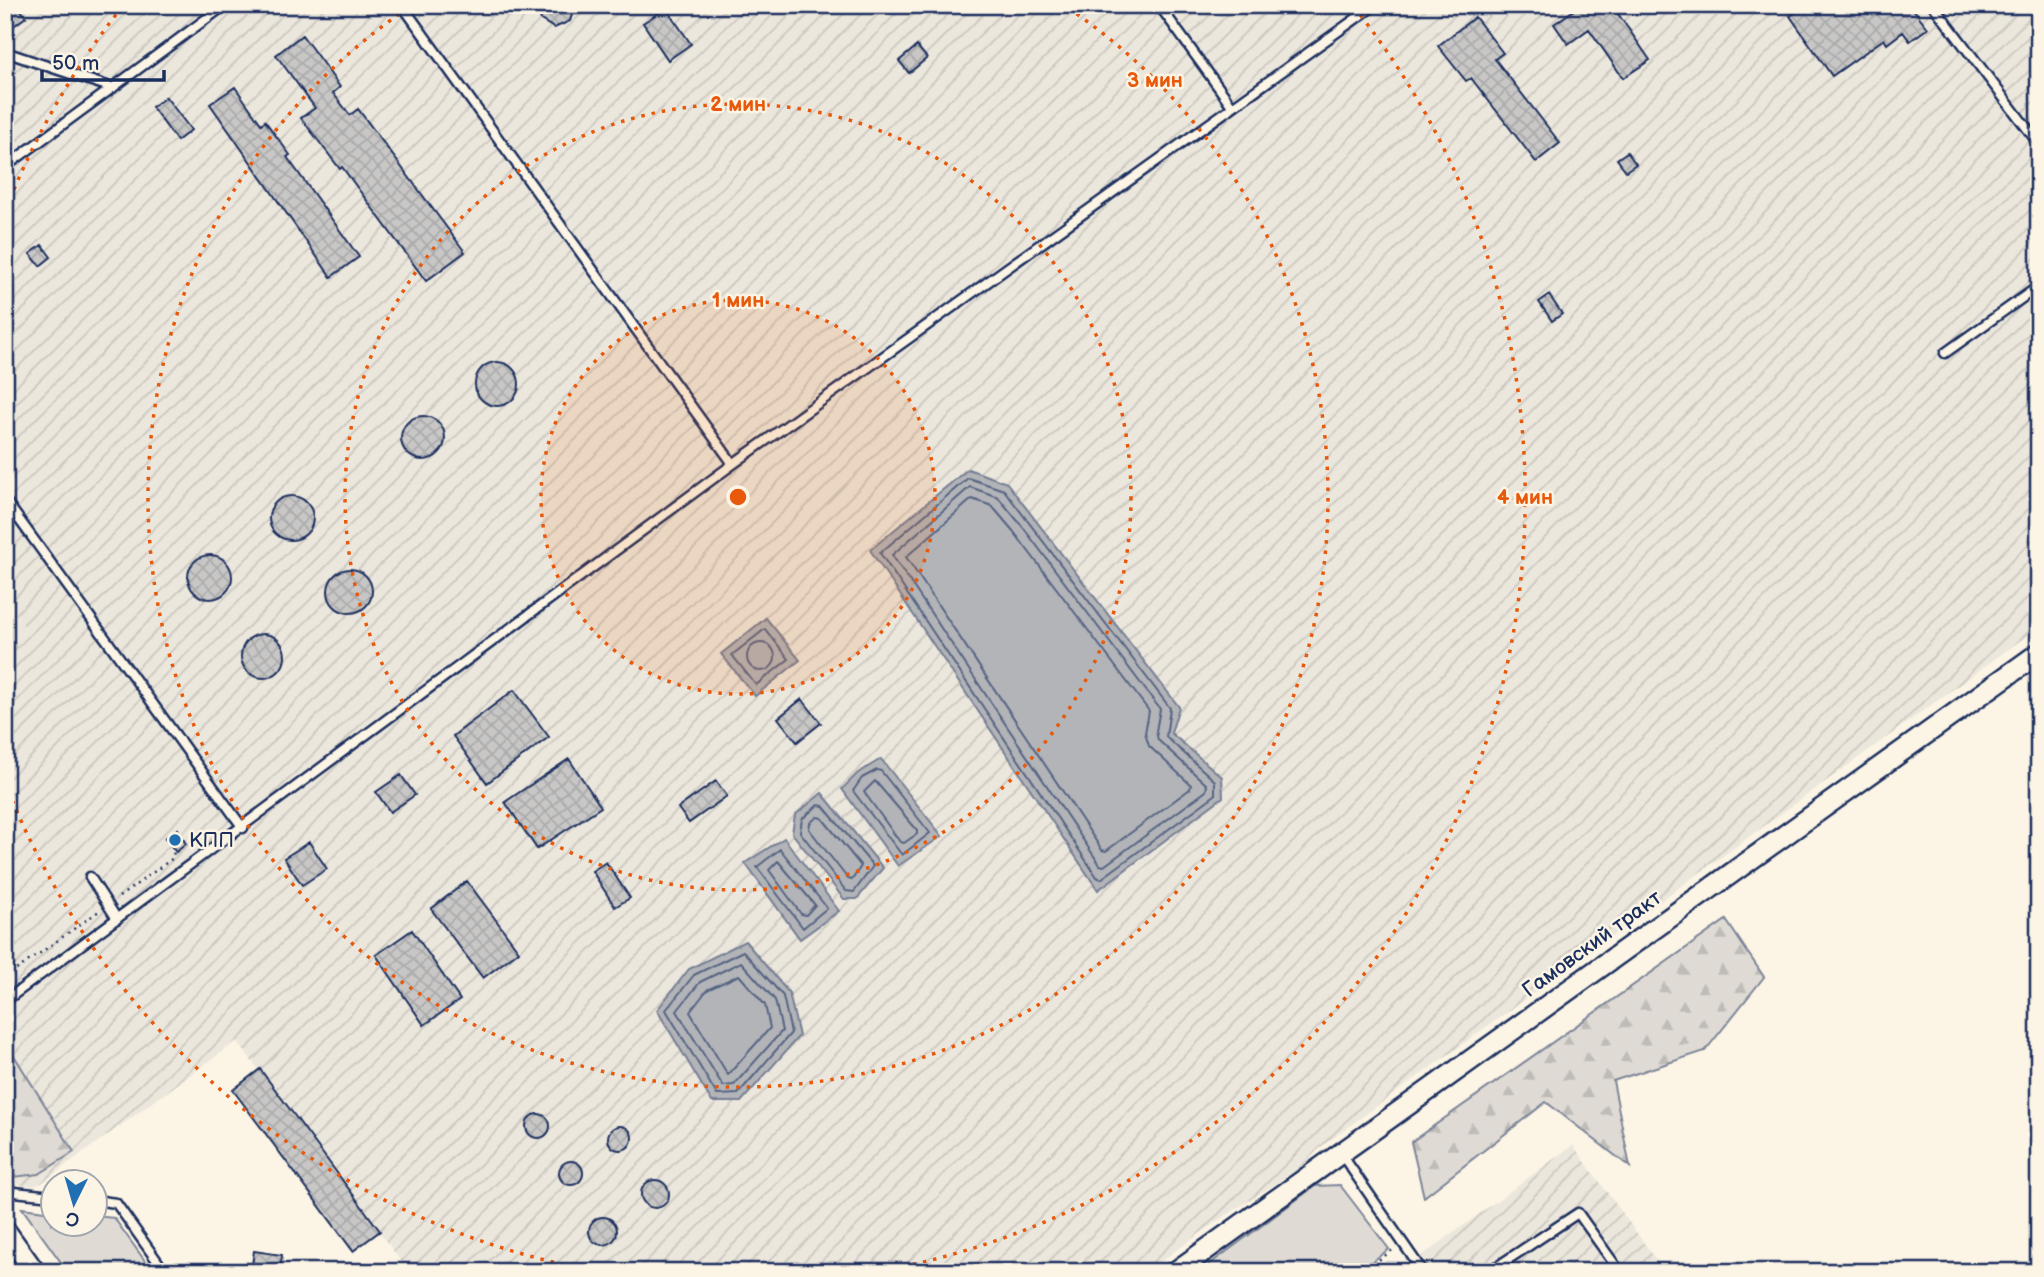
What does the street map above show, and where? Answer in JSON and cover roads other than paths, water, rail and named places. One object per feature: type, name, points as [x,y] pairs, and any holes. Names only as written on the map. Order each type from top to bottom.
[{"type":"street","name":"Гамовский тракт","points":[[1175,1272],[2038,655]]},
{"type":"street","points":[[5,1230],[35,1272]]},
{"type":"lane","points":[[5,167],[225,5]]},
{"type":"lane","points":[[402,5],[733,464]]},
{"type":"lane","points":[[1159,5],[1232,106]]},
{"type":"lane","points":[[5,1001],[733,464],[1375,5]]},
{"type":"lane","points":[[1933,5],[2039,144]]},
{"type":"lane","points":[[5,52],[113,88]]},
{"type":"lane","points":[[1945,353],[2039,286]]},
{"type":"lane","points":[[5,500],[243,828]]},
{"type":"lane","points":[[90,877],[117,919]]},
{"type":"lane","points":[[1340,1152],[1423,1272]]},
{"type":"lane","points":[[5,1191],[38,1195]]},
{"type":"lane","points":[[108,1202],[116,1203],[165,1272]]},
{"type":"lane","points":[[1489,1272],[1578,1213],[1620,1272]]},
{"type":"water","points":[[968,469],[1007,483],[1179,707],[1171,733],[1222,777],[1223,797],[1098,890],[870,550]]},
{"type":"water","points":[[766,618],[800,660],[755,696],[721,654]]},
{"type":"water","points":[[881,759],[942,836],[898,866],[842,789],[858,773]]},
{"type":"water","points":[[822,793],[883,868],[857,899],[844,899],[792,833],[795,815]]},
{"type":"water","points":[[784,838],[839,911],[800,939],[745,863]]},
{"type":"water","points":[[745,941],[789,993],[799,1036],[741,1102],[712,1102],[657,1010],[689,969]]},
{"type":"tram line","points":[[5,1265],[10,1272]]},
{"type":"place","name":"КПП","points":[[175,840]]}]
